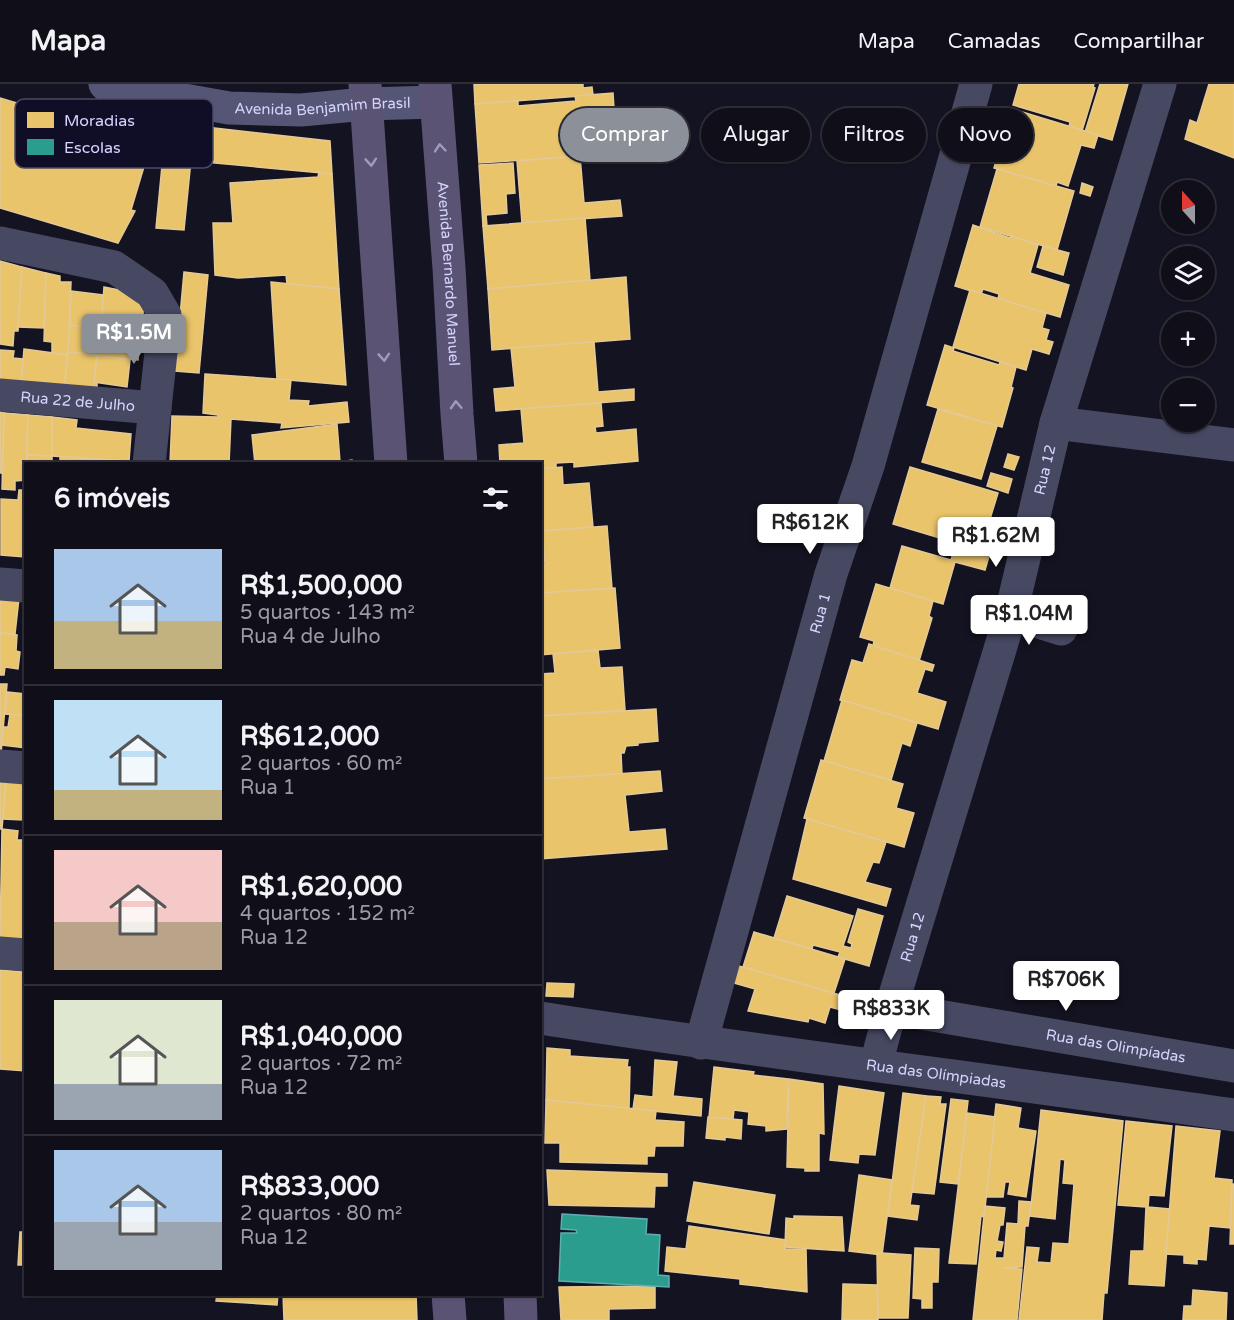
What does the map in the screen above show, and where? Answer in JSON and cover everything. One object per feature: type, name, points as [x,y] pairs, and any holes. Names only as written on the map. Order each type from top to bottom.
[{"type":"main road","name":"Avenida Benjamim Brasil","points":[[105,84],[178,99]]},
{"type":"main road","name":"Avenida Benjamim Brasil","points":[[213,105],[228,108],[301,110],[365,94],[436,93]]},
{"type":"main road","name":"Avenida Bernardo Manuel","points":[[436,93],[461,462]]},
{"type":"main road","points":[[365,94],[391,462]]},
{"type":"main road","points":[[448,1296],[450,1320]]},
{"type":"main road","points":[[520,1296],[521,1320]]},
{"type":"street","name":"Rua 1","points":[[701,1043],[831,574],[868,466],[976,84]]},
{"type":"street","name":"Rua 12","points":[[876,1064],[1011,613],[1056,423],[1160,84]]},
{"type":"street","points":[[0,243],[114,267],[152,293],[165,315],[149,462]]},
{"type":"street","name":"Rua 22 de Julho","points":[[0,395],[155,408]]},
{"type":"street","points":[[1056,423],[1234,445]]},
{"type":"street","points":[[0,584],[24,586]]},
{"type":"street","points":[[1011,613],[1061,629]]},
{"type":"street","points":[[0,766],[24,768]]},
{"type":"street","points":[[0,952],[24,955]]},
{"type":"street","name":"Rua das Olimpíadas","points":[[891,1008],[1234,1066]]},
{"type":"street","name":"Rua das Olímpiadas","points":[[542,1018],[701,1043],[876,1064],[1234,1115]]},
{"type":"street","points":[[1186,1058],[1191,1109]]},
{"type":"building: Moradias","points":[[474,84],[583,84],[583,88],[592,87],[593,95],[475,104]]},
{"type":"building: Moradias","points":[[1019,84],[1094,84],[1095,88],[1082,131],[1069,127],[1070,122],[1033,111],[1033,108],[1013,105]]},
{"type":"building: Moradias","points":[[1100,84],[1128,84],[1112,140],[1085,132]]},
{"type":"building: Moradias","points":[[1209,84],[1234,84],[1234,158],[1185,139],[1190,120],[1197,123]]},
{"type":"building: Moradias","points":[[613,93],[614,108],[560,108],[560,158],[479,163],[475,104],[518,101],[518,106],[576,101],[575,96]]},
{"type":"building: Moradias","points":[[0,98],[15,102],[15,168],[144,168],[131,210],[135,211],[118,243],[0,208]]},
{"type":"building: Moradias","points":[[1033,115],[1098,135],[1094,148],[1081,145],[1068,186],[1057,182],[1056,186],[994,168],[996,162],[1033,162]]},
{"type":"building: Moradias","points":[[213,128],[330,141],[332,174],[213,163]]},
{"type":"building: Moradias","points":[[560,158],[560,162],[581,162],[584,203],[620,200],[622,216],[522,223],[517,161]]},
{"type":"building: Moradias","points":[[513,163],[515,193],[506,194],[507,213],[486,215],[487,226],[483,226],[479,165]]},
{"type":"building: Moradias","points":[[162,168],[190,168],[184,230],[156,228]]},
{"type":"building: Moradias","points":[[997,169],[1074,191],[1057,250],[980,227]]},
{"type":"building: Moradias","points":[[319,172],[332,174],[339,289],[287,284],[286,275],[238,278],[215,275],[213,223],[233,223],[230,183],[318,177]]},
{"type":"building: Moradias","points":[[1082,183],[1093,187],[1090,196],[1080,193]]},
{"type":"building: Moradias","points":[[585,218],[590,280],[488,289],[483,226]]},
{"type":"building: Moradias","points":[[973,225],[1038,245],[1030,273],[1069,285],[1060,317],[998,299],[999,294],[983,289],[981,294],[955,286]]},
{"type":"building: Moradias","points":[[1043,246],[1069,253],[1063,275],[1037,267]]},
{"type":"building: Moradias","points":[[0,261],[22,267],[18,331],[14,331],[13,346],[0,344]]},
{"type":"building: Moradias","points":[[22,267],[46,273],[44,328],[18,327]]},
{"type":"building: Moradias","points":[[184,272],[208,275],[199,373],[175,371]]},
{"type":"building: Moradias","points":[[46,273],[60,276],[60,282],[71,282],[68,355],[52,353],[52,342],[44,341]]},
{"type":"building: Moradias","points":[[626,277],[630,339],[492,350],[488,289]]},
{"type":"building: Moradias","points":[[271,282],[339,289],[346,385],[277,379]]},
{"type":"building: Moradias","points":[[104,287],[134,293],[144,304],[141,333],[101,328]]},
{"type":"building: Moradias","points":[[970,290],[1046,313],[1042,328],[1049,330],[1046,340],[1053,342],[1049,354],[1032,349],[1026,370],[953,347]]},
{"type":"building: Moradias","points":[[71,291],[103,295],[101,328],[70,325]]},
{"type":"building: Moradias","points":[[70,325],[132,332],[129,359],[68,352]]},
{"type":"building: Moradias","points":[[132,332],[141,333],[138,360],[129,359]]},
{"type":"building: Moradias","points":[[594,342],[598,392],[634,389],[634,400],[496,411],[494,389],[515,387],[511,348]]},
{"type":"building: Moradias","points":[[945,345],[954,348],[953,351],[999,365],[1000,362],[1016,367],[1011,387],[1013,388],[1002,427],[927,405]]},
{"type":"building: Moradias","points":[[24,349],[68,355],[64,387],[21,384]]},
{"type":"building: Moradias","points":[[0,350],[14,351],[13,358],[23,359],[21,384],[0,382]]},
{"type":"building: Moradias","points":[[68,352],[97,355],[94,382],[97,383],[97,390],[64,387]]},
{"type":"building: Moradias","points":[[97,355],[130,360],[127,387],[94,382]]},
{"type":"building: Moradias","points":[[205,374],[291,380],[289,400],[309,401],[308,406],[347,402],[349,422],[281,428],[282,423],[231,419],[229,462],[170,462],[172,416],[218,417],[218,415],[203,413]]},
{"type":"building: Moradias","points":[[601,403],[603,426],[595,427],[596,433],[636,429],[638,461],[574,467],[574,462],[556,463],[556,468],[542,469],[542,462],[500,462],[499,445],[524,443],[521,409]]},
{"type":"building: Moradias","points":[[938,409],[997,426],[981,479],[922,462]]},
{"type":"building: Moradias","points":[[0,412],[4,413],[3,473],[0,473]]},
{"type":"building: Moradias","points":[[4,413],[28,415],[24,480],[15,481],[15,490],[2,489]]},
{"type":"building: Moradias","points":[[28,415],[52,417],[52,456],[27,455]]},
{"type":"building: Moradias","points":[[52,417],[77,420],[76,428],[131,434],[129,461],[52,456]]},
{"type":"building: Moradias","points":[[337,424],[340,462],[255,462],[252,435]]},
{"type":"building: Moradias","points":[[1008,454],[1019,457],[1014,470],[1004,467]]},
{"type":"building: Moradias","points":[[27,455],[52,456],[52,462],[27,462]]},
{"type":"building: Moradias","points":[[60,457],[129,461],[129,462],[60,462]]},
{"type":"building: Moradias","points":[[562,467],[563,485],[589,483],[593,527],[542,531],[542,469]]},
{"type":"building: Moradias","points":[[910,467],[998,493],[986,532],[996,535],[990,553],[893,524]]},
{"type":"building: Moradias","points":[[991,473],[1012,479],[1008,493],[987,486]]},
{"type":"building: Moradias","points":[[19,490],[24,490],[24,557],[1,555],[1,499],[18,500]]},
{"type":"building: Moradias","points":[[607,526],[612,588],[542,593],[542,565],[545,564],[542,531]]},
{"type":"building: Moradias","points":[[956,543],[990,553],[985,570],[955,562],[943,604],[890,588],[902,546],[951,560]]},
{"type":"building: Moradias","points":[[876,584],[933,601],[929,616],[932,618],[919,661],[873,646],[874,641],[860,637]]},
{"type":"building: Moradias","points":[[615,588],[620,648],[542,655],[542,593]]},
{"type":"building: Moradias","points":[[0,597],[19,598],[15,634],[0,633]]},
{"type":"building: Moradias","points":[[0,633],[17,635],[16,651],[20,652],[18,669],[5,667],[4,675],[0,675]]},
{"type":"building: Moradias","points":[[869,644],[934,665],[932,671],[925,669],[917,693],[946,702],[938,729],[840,700],[852,660],[863,663]]},
{"type":"building: Moradias","points":[[598,650],[600,668],[622,667],[625,710],[542,716],[542,674],[555,673],[553,654]]},
{"type":"building: Moradias","points":[[0,684],[7,684],[1,754],[0,754]]},
{"type":"building: Moradias","points":[[7,692],[24,694],[24,716],[5,714]]},
{"type":"building: Moradias","points":[[842,700],[917,723],[910,746],[902,743],[891,780],[824,761]]},
{"type":"building: Moradias","points":[[656,709],[658,741],[626,746],[624,753],[621,753],[622,774],[542,779],[542,716]]},
{"type":"building: Moradias","points":[[10,714],[24,716],[24,748],[2,745],[3,727],[8,727]]},
{"type":"building: Moradias","points":[[821,760],[903,784],[896,808],[914,813],[904,847],[804,818]]},
{"type":"building: Moradias","points":[[660,771],[662,791],[625,795],[629,832],[665,829],[667,849],[542,859],[542,779]]},
{"type":"building: Moradias","points":[[0,780],[6,780],[2,829],[0,829]]},
{"type":"building: Moradias","points":[[6,780],[24,783],[23,820],[3,819]]},
{"type":"building: Moradias","points":[[807,819],[886,842],[879,863],[873,862],[865,882],[891,889],[886,906],[793,879]]},
{"type":"building: Moradias","points":[[2,829],[18,831],[17,840],[24,840],[24,944],[0,940]]},
{"type":"building: Moradias","points":[[787,896],[853,916],[843,946],[851,948],[852,944],[848,942],[858,909],[883,916],[869,966],[838,957],[840,952],[813,945],[812,949],[774,938]]},
{"type":"building: Moradias","points":[[754,932],[845,959],[834,993],[743,967]]},
{"type":"building: Moradias","points":[[725,962],[854,999],[849,1012],[830,1007],[825,1023],[809,1018],[808,1022],[748,1011],[755,989],[720,979]]},
{"type":"building: Moradias","points":[[0,970],[24,972],[24,1071],[0,1069]]},
{"type":"building: Moradias","points":[[547,983],[574,984],[573,997],[546,996]]},
{"type":"building: Moradias","points":[[547,1048],[570,1050],[570,1056],[628,1060],[627,1067],[630,1067],[629,1109],[546,1100]]},
{"type":"building: Moradias","points":[[655,1060],[677,1062],[673,1096],[702,1099],[701,1116],[633,1109],[635,1095],[653,1097]]},
{"type":"building: Moradias","points":[[714,1067],[788,1079],[787,1129],[766,1131],[766,1126],[748,1124],[749,1112],[734,1110],[733,1119],[709,1117]]},
{"type":"building: Moradias","points":[[789,1079],[823,1084],[824,1134],[819,1133],[819,1171],[787,1167]]},
{"type":"building: Moradias","points":[[839,1086],[884,1093],[875,1155],[859,1154],[858,1163],[830,1160]]},
{"type":"building: Moradias","points":[[903,1093],[926,1096],[910,1205],[919,1206],[917,1220],[888,1216]]},
{"type":"building: Moradias","points":[[926,1096],[941,1097],[940,1104],[946,1104],[934,1194],[912,1192]]},
{"type":"building: Moradias","points":[[951,1099],[968,1101],[958,1184],[940,1182]]},
{"type":"building: Moradias","points":[[546,1100],[656,1111],[655,1120],[684,1122],[683,1146],[655,1146],[654,1156],[647,1156],[647,1164],[560,1162],[560,1143],[545,1143]]},
{"type":"building: Moradias","points":[[996,1104],[1021,1108],[1018,1128],[1036,1131],[1026,1197],[1008,1194],[1010,1182],[1005,1182],[1003,1197],[986,1197]]},
{"type":"building: Moradias","points":[[1041,1110],[1123,1121],[1107,1293],[1104,1293],[1102,1320],[1019,1320],[1027,1247],[1039,1248],[1037,1262],[1051,1263],[1053,1243],[1069,1244],[1074,1184],[1063,1183],[1065,1160],[1060,1159],[1055,1219],[1030,1216]]},
{"type":"building: Moradias","points":[[967,1113],[995,1117],[984,1217],[981,1216],[976,1264],[949,1263]]},
{"type":"building: Moradias","points":[[708,1117],[742,1120],[741,1139],[706,1138]]},
{"type":"building: Moradias","points":[[1126,1121],[1172,1126],[1164,1196],[1149,1195],[1148,1207],[1170,1209],[1164,1286],[1129,1284],[1131,1251],[1144,1251],[1146,1207],[1118,1205]]},
{"type":"building: Moradias","points":[[1176,1126],[1220,1131],[1214,1178],[1232,1180],[1230,1228],[1209,1226],[1206,1260],[1197,1259],[1197,1264],[1184,1263],[1184,1255],[1166,1254]]},
{"type":"building: Moradias","points":[[547,1170],[667,1174],[667,1186],[655,1186],[654,1207],[549,1205]]},
{"type":"building: Moradias","points":[[859,1175],[892,1180],[882,1255],[849,1251]]},
{"type":"building: Moradias","points":[[694,1182],[775,1195],[769,1234],[687,1221]]},
{"type":"building: Moradias","points":[[1232,1184],[1234,1184],[1234,1244],[1230,1244]]},
{"type":"building: Moradias","points":[[1019,1201],[1031,1202],[1028,1226],[1025,1226],[1022,1267],[1003,1268],[1022,1269],[1017,1320],[973,1320],[985,1206],[1005,1208],[1003,1225],[1000,1225],[997,1241],[1003,1242],[1001,1251],[996,1250],[995,1258],[1004,1258],[1007,1223],[1018,1224]]},
{"type":"building: Moradias","points":[[794,1216],[842,1217],[844,1251],[785,1247],[786,1218],[794,1219]]},
{"type":"building: Moradias","points":[[689,1226],[786,1240],[785,1249],[806,1249],[807,1292],[740,1284],[740,1279],[665,1271],[667,1247],[686,1249]]},
{"type":"building: Moradias","points":[[20,1232],[24,1232],[24,1265],[18,1265]]},
{"type":"building: Moradias","points":[[915,1248],[939,1249],[938,1282],[932,1282],[932,1308],[922,1308],[922,1299],[913,1298]]},
{"type":"building: Moradias","points":[[877,1254],[911,1255],[908,1318],[878,1318]]},
{"type":"building: Moradias","points":[[843,1284],[877,1285],[878,1320],[842,1320]]},
{"type":"building: Moradias","points":[[655,1286],[655,1308],[609,1309],[609,1320],[561,1320],[559,1287]]},
{"type":"building: Moradias","points":[[1193,1290],[1227,1293],[1226,1320],[1183,1320],[1184,1306],[1192,1306]]},
{"type":"building: Moradias","points":[[217,1296],[278,1296],[277,1305],[216,1301]]},
{"type":"building: Moradias","points":[[283,1296],[416,1296],[417,1320],[284,1320]]},
{"type":"building: Escolas","points":[[562,1214],[647,1219],[646,1234],[660,1235],[658,1275],[669,1276],[669,1287],[559,1281],[561,1233],[577,1233],[576,1230],[561,1229]]}]
